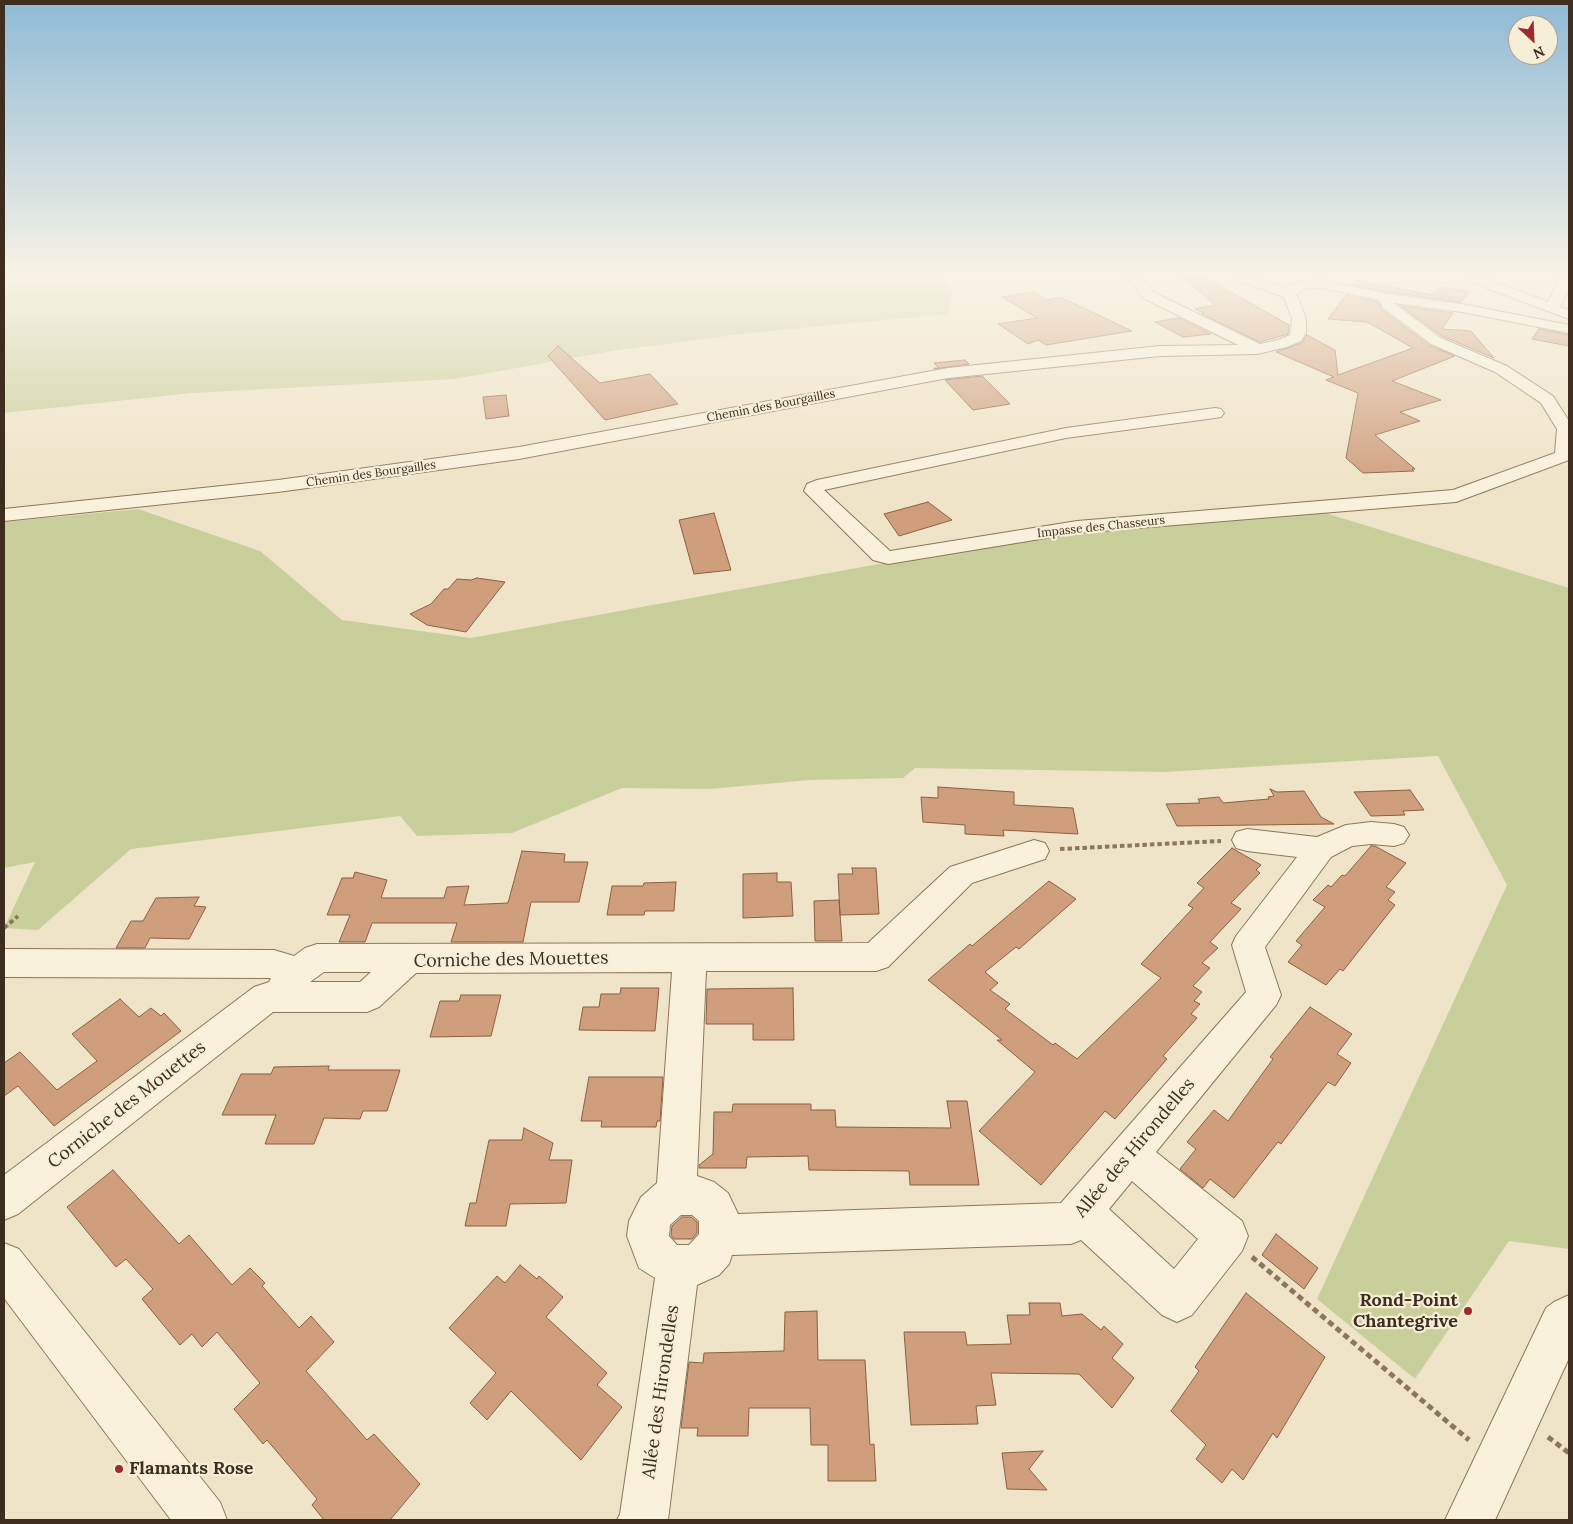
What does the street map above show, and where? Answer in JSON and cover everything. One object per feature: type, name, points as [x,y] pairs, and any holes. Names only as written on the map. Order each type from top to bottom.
[{"type":"street","name":"Chemin des Bourgailles","points":[[4,515],[278,486],[519,453],[948,373],[1160,351],[1218,351],[1261,348]]},
{"type":"street","name":"Impasse des Chasseurs","points":[[1215,413],[1066,433],[817,486],[814,490],[881,556],[888,558],[1077,527],[1456,496],[1562,457],[1565,452],[1566,429],[1547,400],[1501,369],[1453,348]]},
{"type":"street","name":"Allée des Hirondelles","points":[[720,1235],[1071,1223],[1264,995],[1248,945],[1320,849],[1346,836],[1371,833],[1394,835]]},
{"type":"street","points":[[1247,840],[1320,849]]},
{"type":"street","name":"Corniche des Mouettes","points":[[4,1200],[266,997],[367,997],[409,959],[876,957],[960,875],[1034,851]]},
{"type":"street","points":[[266,997],[317,958],[409,959]]},
{"type":"street","points":[[676,1194],[690,958]]},
{"type":"street","points":[[4,963],[274,964],[299,972]]},
{"type":"street","points":[[1080,1212],[1177,1300],[1227,1236],[1129,1154]]},
{"type":"street","points":[[676,1194],[700,1196],[708,1201],[714,1207],[719,1218],[720,1235],[714,1249],[704,1260],[691,1266],[678,1266],[662,1260],[654,1253],[648,1236],[650,1222],[655,1211],[676,1194]]},
{"type":"street","points":[[4,1264],[202,1520]]},
{"type":"street","name":"Allée des Hirondelles","points":[[643,1519],[678,1266]]},
{"type":"street","points":[[1470,1520],[1562,1324],[1569,1317]]},
{"type":"path","points":[[1034,851],[1247,840]]},
{"type":"path","points":[[4,928],[18,916]]},
{"type":"path","points":[[1227,1236],[1475,1445]]},
{"type":"green space","points":[[4,348],[634,348],[455,379],[193,393],[4,413]]},
{"type":"green space","points":[[1309,508],[1569,588],[1569,1249],[1509,1241],[1415,1379],[1317,1299],[1507,885],[1438,756],[1164,772],[915,768],[903,778],[810,780],[709,789],[622,788],[512,833],[417,836],[400,816],[131,849],[38,930],[4,928],[35,862],[4,868],[4,522],[138,509],[260,551],[342,620],[471,638],[1022,538]]},
{"type":"building","points":[[556,348],[560,348],[600,383],[650,374],[678,404],[605,420],[548,356]]},
{"type":"building","points":[[1287,348],[1331,348],[1335,350],[1338,375],[1413,348],[1435,348],[1455,356],[1392,381],[1441,400],[1400,412],[1420,421],[1375,435],[1415,469],[1412,469],[1414,471],[1363,473],[1346,458],[1358,393],[1326,380],[1334,377],[1276,352]]},
{"type":"building","points":[[1471,348],[1486,348],[1494,358]]},
{"type":"building","points":[[965,360],[969,364],[934,369],[939,368],[934,363]]},
{"type":"building","points":[[982,376],[1010,404],[973,410],[945,380]]},
{"type":"building","points":[[506,395],[509,416],[486,419],[483,397]]},
{"type":"building","points":[[928,502],[952,520],[899,536],[884,514]]},
{"type":"building","points":[[714,513],[731,570],[694,574],[679,520]]},
{"type":"building","points":[[477,578],[505,582],[466,632],[427,625],[410,614],[431,604],[444,589],[448,589],[457,579],[471,580]]},
{"type":"building","points":[[938,787],[1014,792],[1014,805],[1073,808],[1078,834],[1003,830],[1004,836],[965,834],[965,825],[923,822],[921,797],[938,798]]},
{"type":"building","points":[[1270,789],[1277,792],[1304,791],[1321,817],[1334,824],[1177,826],[1166,804],[1200,803],[1198,799],[1219,797],[1223,803],[1269,799],[1268,797],[1274,796]]},
{"type":"building","points":[[1410,790],[1424,810],[1403,811],[1405,815],[1371,816],[1354,792]]},
{"type":"building","points":[[1371,846],[1375,846],[1406,863],[1386,887],[1395,892],[1388,900],[1395,905],[1343,971],[1340,969],[1326,985],[1288,962],[1302,945],[1296,941],[1325,907],[1313,900],[1328,885],[1331,887],[1342,875],[1345,876]]},
{"type":"building","points":[[1232,848],[1261,865],[1256,870],[1260,873],[1231,903],[1241,909],[1210,942],[1218,948],[1202,963],[1210,968],[1193,986],[1202,992],[1194,1001],[1200,1004],[1191,1014],[1197,1018],[1163,1056],[1167,1059],[1115,1119],[1105,1111],[1041,1185],[979,1131],[1035,1072],[997,1040],[1002,1040],[928,980],[970,944],[972,946],[1049,881],[1076,899],[1019,949],[1016,947],[985,972],[998,983],[990,990],[1010,1004],[1005,1009],[1053,1045],[1055,1043],[1077,1059],[1161,978],[1141,964],[1193,908],[1188,905],[1204,888],[1197,883]]},
{"type":"building","points":[[522,851],[565,854],[564,862],[588,862],[579,902],[531,902],[523,942],[451,942],[457,923],[372,923],[365,942],[339,942],[350,915],[327,915],[342,878],[353,878],[355,872],[387,880],[381,898],[444,898],[447,887],[469,886],[464,905],[508,903]]},
{"type":"building","points":[[852,868],[876,868],[879,914],[840,915],[838,874],[853,874]]},
{"type":"building","points":[[777,873],[777,882],[791,882],[793,916],[743,918],[743,874]]},
{"type":"building","points":[[676,882],[674,911],[645,911],[644,915],[607,915],[612,886],[643,886],[644,883]]},
{"type":"building","points":[[199,897],[194,906],[206,907],[189,939],[150,938],[145,948],[116,948],[131,921],[143,921],[156,898]]},
{"type":"building","points":[[839,900],[842,941],[815,941],[814,901]]},
{"type":"building","points":[[621,988],[659,988],[655,1031],[579,1030],[583,1007],[599,1007],[601,994],[620,994]]},
{"type":"building","points":[[793,988],[794,1040],[753,1040],[753,1024],[706,1024],[707,989]]},
{"type":"building","points":[[461,995],[501,995],[491,1036],[430,1037],[440,1001],[459,1001]]},
{"type":"building","points":[[120,999],[139,1017],[151,1008],[161,1016],[164,1013],[181,1031],[54,1126],[18,1086],[4,1096],[4,1063],[20,1052],[57,1090],[97,1061],[72,1034]]},
{"type":"building","points":[[1310,1007],[1352,1034],[1337,1054],[1351,1063],[1335,1086],[1328,1082],[1281,1144],[1278,1142],[1234,1198],[1210,1179],[1203,1188],[1180,1169],[1196,1149],[1187,1142],[1214,1110],[1228,1121],[1273,1059],[1270,1057]]},
{"type":"building","points":[[329,1066],[328,1070],[400,1070],[387,1111],[363,1111],[360,1119],[324,1118],[314,1144],[265,1144],[276,1115],[222,1115],[241,1074],[271,1074],[274,1067]]},
{"type":"building","points":[[589,1077],[663,1077],[660,1121],[657,1121],[656,1127],[601,1127],[602,1121],[581,1121]]},
{"type":"building","points":[[947,1101],[967,1101],[979,1185],[910,1185],[909,1171],[809,1170],[808,1156],[747,1157],[746,1168],[699,1168],[699,1165],[713,1154],[714,1112],[732,1112],[733,1104],[811,1104],[811,1110],[835,1110],[836,1127],[951,1128]]},
{"type":"building","points":[[524,1128],[553,1143],[549,1160],[572,1160],[566,1203],[510,1204],[506,1226],[465,1226],[470,1203],[476,1203],[489,1140],[522,1140]]},
{"type":"building","points":[[113,1170],[179,1244],[189,1235],[232,1285],[250,1268],[265,1283],[262,1286],[299,1328],[311,1316],[334,1342],[306,1371],[367,1440],[374,1434],[420,1484],[390,1520],[324,1520],[312,1505],[317,1499],[267,1440],[263,1444],[234,1409],[260,1383],[217,1332],[202,1347],[192,1334],[180,1345],[142,1299],[153,1289],[126,1259],[116,1267],[67,1207]]},
{"type":"building","points":[[682,1217],[691,1217],[697,1222],[697,1233],[692,1239],[674,1239],[671,1235],[672,1226]]},
{"type":"building","points":[[1276,1234],[1318,1268],[1304,1289],[1262,1255]]},
{"type":"building","points":[[520,1265],[537,1279],[539,1276],[563,1297],[546,1317],[607,1373],[597,1385],[622,1407],[581,1460],[511,1391],[487,1420],[470,1403],[496,1373],[449,1328],[497,1276],[505,1283]]},
{"type":"building","points":[[1246,1293],[1325,1357],[1277,1438],[1273,1433],[1243,1480],[1232,1469],[1222,1483],[1196,1459],[1206,1445],[1171,1411],[1199,1371],[1195,1367]]},
{"type":"building","points":[[1029,1303],[1060,1303],[1062,1316],[1082,1314],[1101,1330],[1104,1326],[1123,1344],[1112,1358],[1134,1378],[1112,1408],[1079,1374],[991,1373],[996,1405],[976,1406],[978,1424],[911,1425],[904,1332],[965,1332],[967,1345],[1011,1344],[1007,1315],[1030,1315]]},
{"type":"building","points":[[817,1311],[818,1360],[865,1360],[870,1445],[874,1444],[876,1481],[828,1481],[828,1445],[811,1445],[810,1408],[749,1408],[748,1436],[697,1436],[698,1428],[681,1428],[689,1362],[703,1363],[704,1353],[784,1351],[785,1312]]},
{"type":"building","points":[[1043,1451],[1029,1469],[1047,1490],[1007,1489],[1002,1453]]},
{"type":"place","name":"Rond-Point Chantegrive","points":[[1468,1311]]},
{"type":"place","name":"Flamants Rose","points":[[119,1469]]}]
